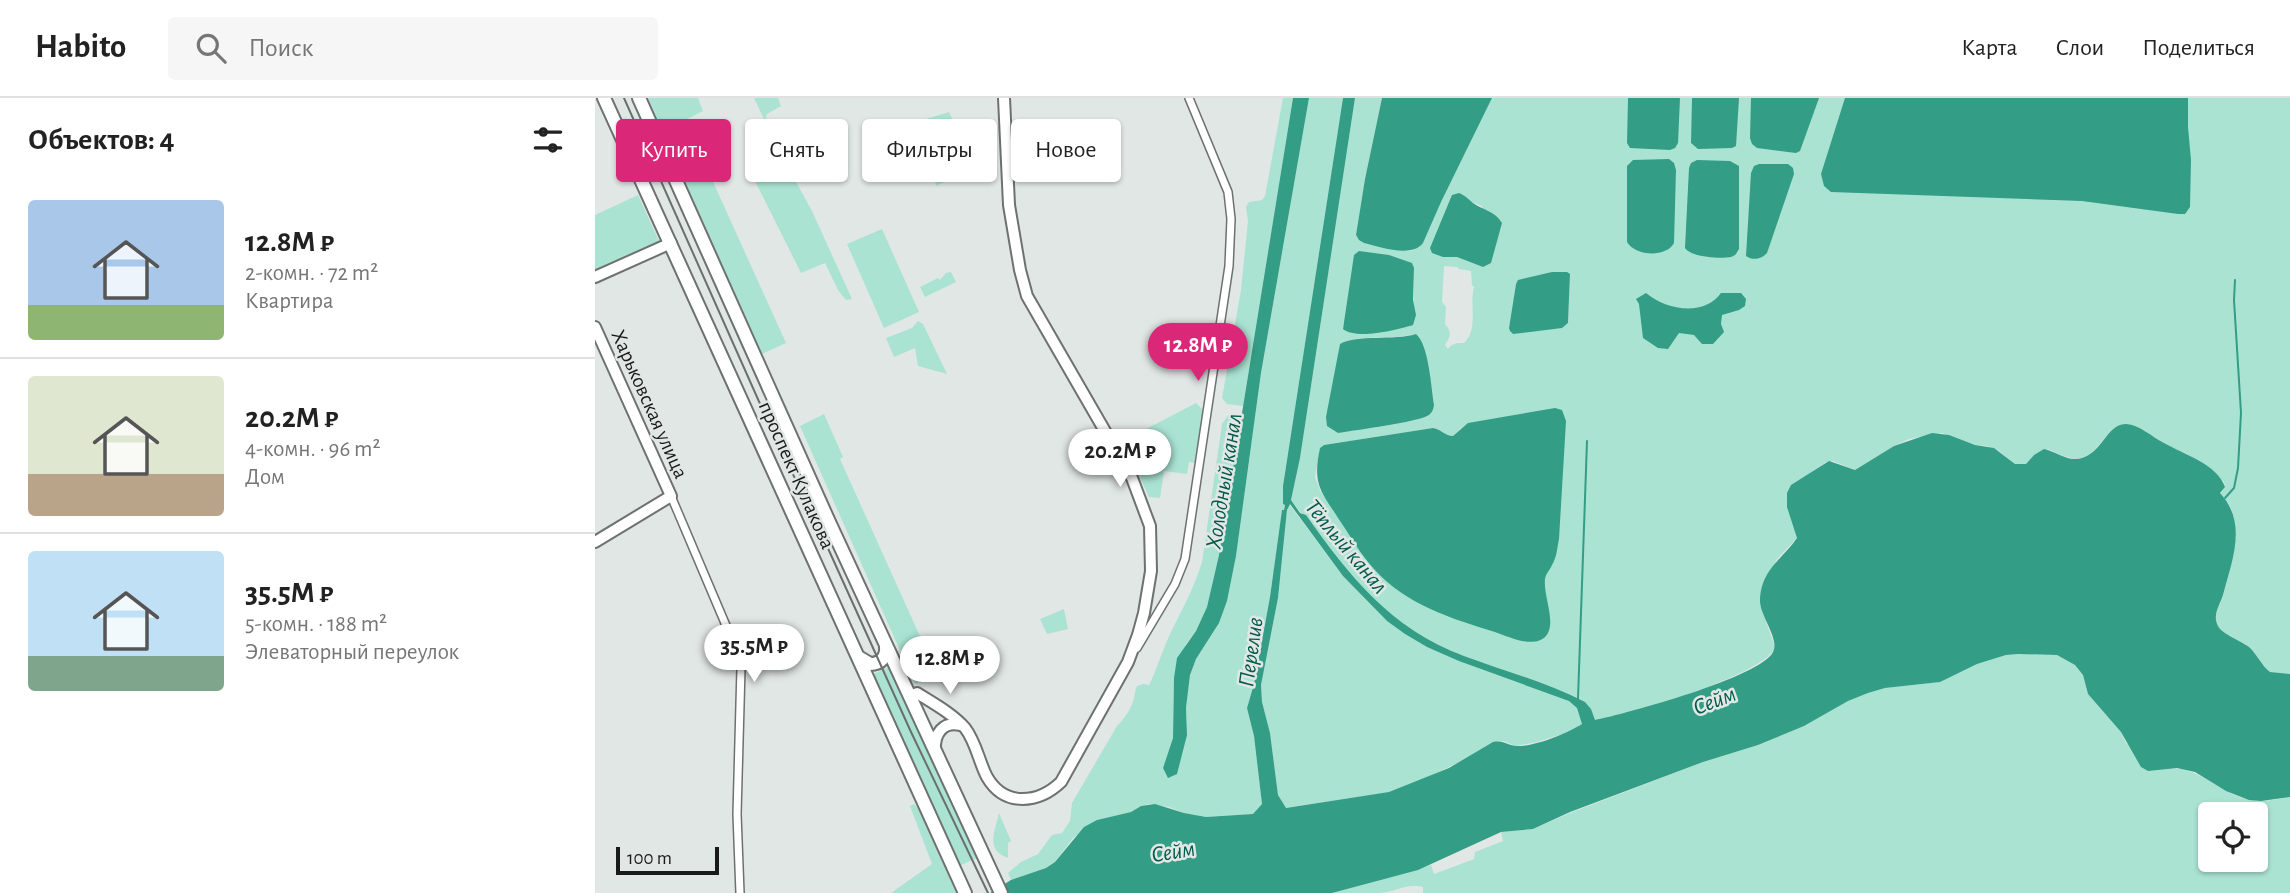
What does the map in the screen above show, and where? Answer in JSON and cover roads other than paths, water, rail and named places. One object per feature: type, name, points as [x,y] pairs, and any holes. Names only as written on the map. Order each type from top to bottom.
[{"type":"main road","name":"проспект Кулакова","points":[[604,98],[965,893]]},
{"type":"main road","name":"проспект Кулакова","points":[[639,98],[886,645],[914,694],[935,750],[1001,893]]},
{"type":"main road","points":[[859,657],[866,663],[879,663],[885,655],[886,645]]},
{"type":"street","points":[[1005,98],[1009,205],[1027,296],[1132,478],[1150,526],[1149,592],[1145,614],[1128,662]]},
{"type":"street","points":[[914,694],[963,726],[988,779],[997,789],[1023,799],[1037,798],[1050,792],[1061,782],[1175,584],[1185,559],[1229,266],[1231,219],[1228,192],[1189,98]]},
{"type":"street","points":[[595,277],[671,243]]},
{"type":"street","name":"Харьковская улица","points":[[595,327],[671,496]]},
{"type":"street","points":[[595,542],[671,496],[732,639],[741,668],[737,814],[740,893]]},
{"type":"street","points":[[935,750],[936,737],[941,728],[954,724],[963,726]]},
{"type":"water","points":[[1293,98],[1309,98],[1261,373],[1236,556],[1227,601],[1219,623],[1196,659],[1190,675],[1186,708],[1187,735],[1177,774],[1168,778],[1163,768],[1173,738],[1177,658],[1196,631],[1207,607],[1219,555]]},
{"type":"water","name":"Сейм","points":[[1343,98],[1355,98],[1300,458],[1291,500],[1356,579],[1374,598],[1414,631],[1464,656],[1555,688],[1585,702],[1595,720],[1661,702],[1744,672],[1763,662],[1773,652],[1774,641],[1760,601],[1768,573],[1797,538],[1787,507],[1787,493],[1791,485],[1829,461],[1855,470],[1894,446],[1932,433],[1994,448],[2015,464],[2026,464],[2044,449],[2075,459],[2091,453],[2113,429],[2126,424],[2141,429],[2199,460],[2215,472],[2225,487],[2220,493],[2229,505],[2236,529],[2230,569],[2216,622],[2223,632],[2249,647],[2270,672],[2290,674],[2290,797],[2249,800],[2226,791],[2195,772],[2177,768],[2148,771],[2141,767],[2121,732],[2088,694],[2083,675],[2075,665],[2057,655],[2018,654],[1977,664],[1940,682],[1885,688],[1868,693],[1804,726],[1758,745],[1703,762],[1570,812],[1533,829],[1501,832],[1418,870],[1332,893],[990,893],[1011,880],[1046,868],[1055,862],[1084,827],[1097,820],[1155,804],[1206,817],[1253,814],[1262,804],[1254,736],[1247,708],[1254,684],[1282,510],[1285,505],[1283,486]],"holes":[[[1290,504],[1343,576],[1387,621],[1405,634],[1459,661],[1569,701],[1577,708],[1582,724],[1559,736],[1532,744],[1516,746],[1493,742],[1449,768],[1389,792],[1286,808],[1278,795],[1261,685],[1278,598],[1287,510]]]},
{"type":"water","points":[[1382,98],[1492,98],[1423,243],[1411,250],[1395,250],[1364,243],[1356,235]]},
{"type":"water","points":[[1628,98],[1680,98],[1678,143],[1675,148],[1630,148],[1627,143]]},
{"type":"water","points":[[1692,98],[1739,98],[1736,146],[1698,149],[1691,143]]},
{"type":"water","points":[[1751,98],[1819,98],[1800,151],[1796,153],[1757,148],[1752,144]]},
{"type":"water","points":[[1845,98],[2188,98],[2190,207],[2185,214],[2178,214],[2082,201],[1831,192],[1824,186],[1821,174]]},
{"type":"water","points":[[1669,159],[1676,170],[1674,243],[1670,248],[1658,253],[1643,252],[1631,247],[1627,242],[1627,166],[1633,160]]},
{"type":"water","points":[[1697,160],[1730,161],[1739,166],[1739,249],[1731,257],[1699,255],[1685,248],[1689,168],[1691,163]]},
{"type":"water","points":[[1788,164],[1793,168],[1794,174],[1767,253],[1754,259],[1746,256],[1751,173],[1754,166]]},
{"type":"water","points":[[1459,193],[1492,213],[1502,223],[1491,263],[1483,267],[1457,257],[1443,257],[1432,253],[1430,248],[1452,195]]},
{"type":"water","points":[[1359,251],[1389,255],[1412,263],[1416,315],[1413,325],[1367,334],[1343,329],[1354,255]]},
{"type":"water","points":[[1552,272],[1570,274],[1568,323],[1562,328],[1513,334],[1509,328],[1518,280]]},
{"type":"water","points":[[1646,293],[1664,304],[1685,308],[1705,306],[1721,293],[1741,293],[1746,299],[1745,306],[1739,310],[1722,315],[1724,332],[1713,344],[1702,344],[1694,335],[1679,333],[1668,349],[1658,348],[1643,338],[1636,299]]},
{"type":"water","points":[[1416,334],[1424,347],[1429,367],[1434,405],[1429,415],[1400,423],[1338,433],[1327,426],[1326,417],[1340,344],[1356,339]]},
{"type":"water","points":[[1555,408],[1562,410],[1566,421],[1559,539],[1555,559],[1545,579],[1550,624],[1549,631],[1541,640],[1521,641],[1462,622],[1430,609],[1400,592],[1365,558],[1320,487],[1317,471],[1320,448],[1324,445],[1433,428],[1453,436],[1468,423]]},
{"type":"waterway","points":[[2225,498],[2234,488],[2238,468],[2241,413],[2235,280]]},
{"type":"waterway","points":[[1578,699],[1587,441]]},
{"type":"tram line","points":[[624,98],[773,433],[988,893]]},
{"type":"water label","name":"Холодный канал","points":[[1223,481]]},
{"type":"water label","name":"Тёплый канал","points":[[1347,546]]},
{"type":"water label","name":"Перелив","points":[[1250,652]]}]
